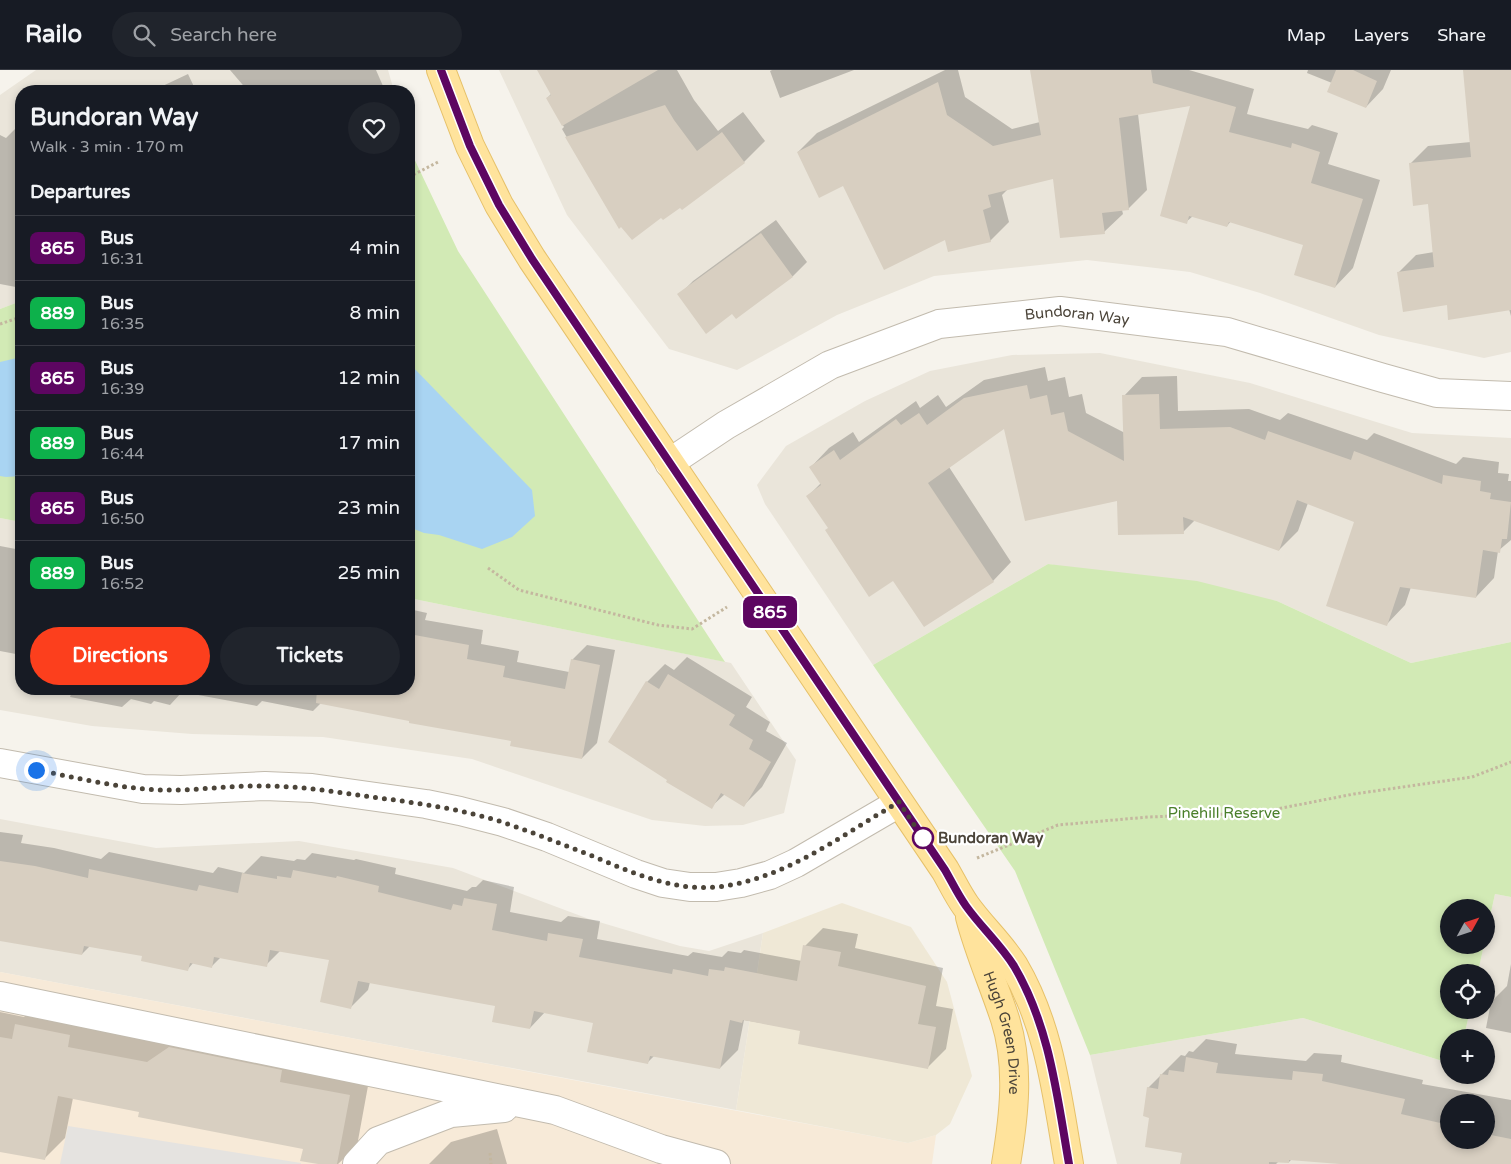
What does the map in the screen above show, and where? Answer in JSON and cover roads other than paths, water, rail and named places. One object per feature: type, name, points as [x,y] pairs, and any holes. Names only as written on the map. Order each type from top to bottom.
[{"type":"main road","name":"Hugh Green Drive","points":[[441,70],[470,146],[499,205],[532,259],[945,870],[966,906],[994,939],[1013,966],[1027,992],[1037,1017],[1052,1064],[1069,1164]]},
{"type":"main road","name":"Hugh Green Drive","points":[[966,906],[1005,1019],[1012,1049],[1014,1100],[1006,1164]]},
{"type":"street","name":"Bundoran Way","points":[[669,463],[726,425],[830,365],[939,324],[1060,311],[1227,332],[1437,393],[1511,396]]},
{"type":"street","points":[[0,763],[143,789],[181,790],[265,786],[312,788],[426,804],[503,822],[636,874],[663,883],[690,887],[716,887],[741,883],[770,875],[796,863],[899,802]]},
{"type":"street","points":[[0,996],[555,1110],[661,1149],[716,1164]]},
{"type":"street","points":[[356,1164],[378,1141],[451,1113],[511,1108],[555,1110]]},
{"type":"water","points":[[15,358],[15,476],[0,476],[0,362]]},
{"type":"water","points":[[415,369],[532,490],[535,516],[512,537],[482,549],[439,535],[415,529]]},
{"type":"place","name":"Bundoran Way","points":[[923,838]]},
{"type":"park label","name":"Pinehill Reserve","points":[[1224,813]]}]
